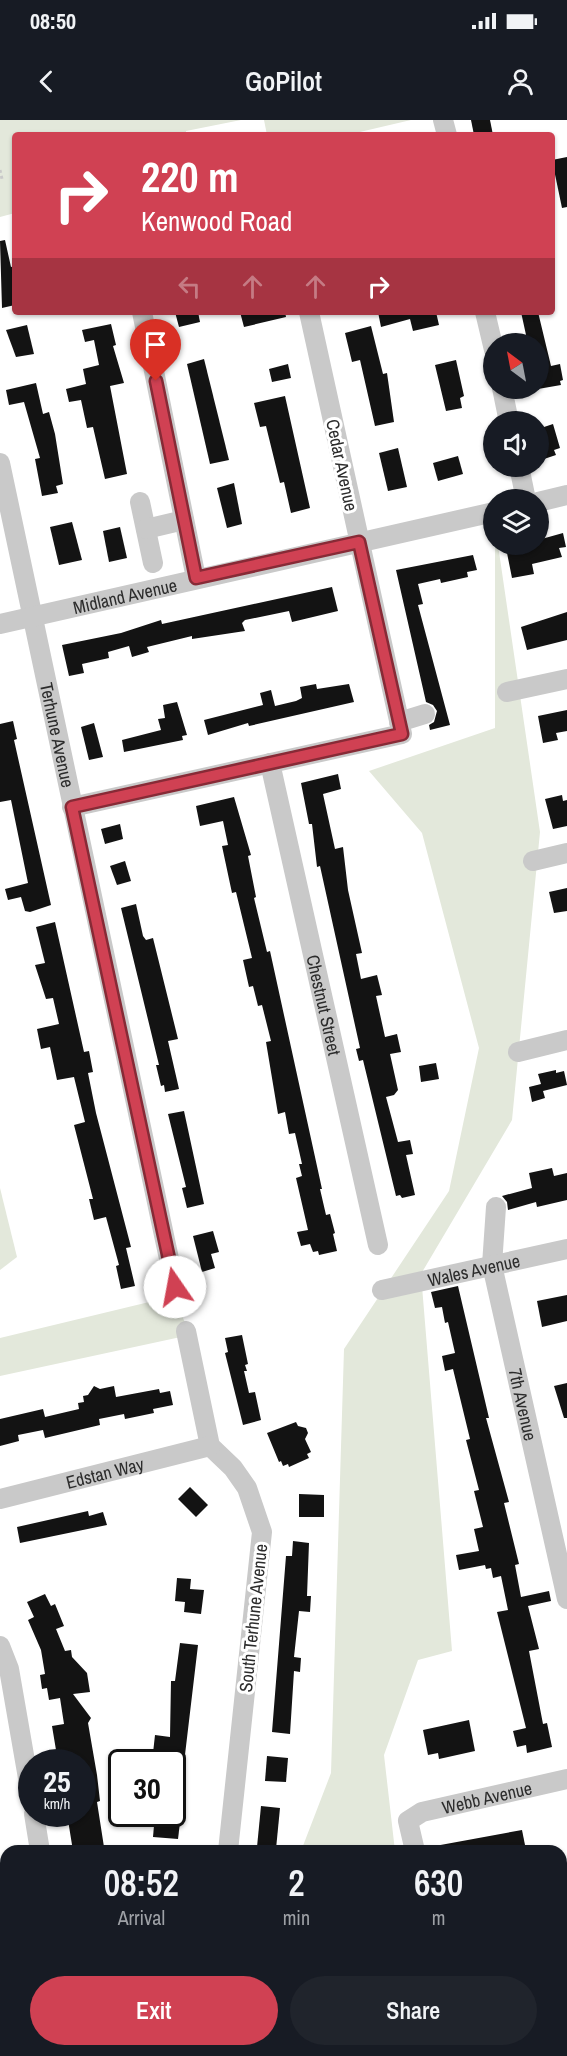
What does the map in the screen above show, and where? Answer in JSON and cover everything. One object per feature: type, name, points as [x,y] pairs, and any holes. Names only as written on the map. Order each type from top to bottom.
[{"type":"street","points":[[143,315],[196,578]]},
{"type":"street","name":"Cedar Avenue","points":[[310,315],[399,722]]},
{"type":"street","points":[[486,315],[490,333]]},
{"type":"street","name":"Terhune Avenue","points":[[0,464],[175,1287]]},
{"type":"street","points":[[549,499],[567,495]]},
{"type":"street","points":[[140,502],[153,563]]},
{"type":"street","name":"Midland Avenue","points":[[0,624],[483,514]]},
{"type":"street","points":[[146,529],[184,520]]},
{"type":"street","points":[[507,692],[567,679]]},
{"type":"street","points":[[72,807],[402,734],[399,722],[425,714]]},
{"type":"street","name":"Chestnut Street","points":[[270,763],[378,1245]]},
{"type":"street","points":[[533,861],[567,853]]},
{"type":"street","points":[[518,1052],[567,1040]]},
{"type":"street","name":"7th Avenue","points":[[496,1207],[492,1265],[567,1599]]},
{"type":"street","name":"Wales Avenue","points":[[382,1290],[567,1249]]},
{"type":"street","points":[[186,1331],[210,1446]]},
{"type":"street","name":"Edstan Way","points":[[0,1499],[210,1446]]},
{"type":"street","name":"South Terhune Avenue","points":[[210,1446],[233,1468],[247,1488],[262,1532],[229,1845]]},
{"type":"street","points":[[0,1646],[9,1669],[23,1749]]},
{"type":"street","name":"Webb Avenue","points":[[414,1845],[408,1821],[422,1812],[567,1779]]},
{"type":"street","points":[[36,1827],[39,1845]]},
{"type":"path","points":[[0,170],[2,179]]},
{"type":"shaded area","points":[[0,120],[241,120],[186,132],[12,132],[12,214],[0,217]]},
{"type":"shaded area","points":[[264,120],[411,120],[360,132],[266,132]]},
{"type":"shaded area","points":[[495,555],[499,555],[540,832],[512,1120],[421,1274],[452,1651],[418,1660],[384,1755],[394,1845],[303,1845],[331,1773],[344,1349],[449,1191],[479,1048],[422,833],[369,771],[495,728]]},
{"type":"shaded area","points":[[0,1188],[17,1257],[0,1270]]},
{"type":"shaded area","points":[[174,1296],[190,1335],[0,1376],[0,1338]]},
{"type":"building","points":[[471,120],[490,120],[492,132],[473,132]]},
{"type":"building","points":[[567,157],[567,207],[562,208],[555,174],[555,159]]},
{"type":"building","points":[[5,240],[12,267],[12,306],[2,308],[0,241]]},
{"type":"building","points":[[176,315],[199,315],[200,322],[179,327]]},
{"type":"building","points":[[241,315],[286,315],[286,317],[244,327]]},
{"type":"building","points":[[379,315],[437,315],[439,325],[413,331],[410,319],[381,327]]},
{"type":"building","points":[[522,315],[539,315],[543,333],[526,333]]},
{"type":"building","points":[[111,324],[116,345],[113,346],[124,383],[110,386],[127,474],[105,479],[93,427],[87,428],[81,400],[69,402],[66,389],[86,384],[83,369],[99,365],[94,340],[85,342],[82,330]]},
{"type":"building","points":[[27,325],[34,354],[16,357],[6,330]]},
{"type":"building","points":[[371,326],[383,374],[387,373],[394,422],[375,426],[360,360],[352,362],[345,333]]},
{"type":"building","points":[[549,358],[551,366],[560,364],[563,380],[560,381],[561,385],[549,387]]},
{"type":"building","points":[[204,359],[229,460],[210,464],[187,364]]},
{"type":"building","points":[[456,360],[464,396],[460,398],[462,408],[446,411],[435,365]]},
{"type":"building","points":[[288,364],[291,378],[272,382],[269,369]]},
{"type":"building","points":[[36,383],[43,414],[49,412],[55,434],[63,484],[56,486],[58,493],[42,496],[35,459],[40,458],[24,402],[9,405],[6,390]]},
{"type":"building","points":[[285,396],[310,508],[291,513],[284,482],[280,483],[266,426],[260,427],[254,403]]},
{"type":"building","points":[[553,424],[560,448],[554,450],[556,455],[549,457],[549,425]]},
{"type":"building","points":[[398,448],[407,487],[388,491],[379,453]]},
{"type":"building","points":[[458,456],[463,474],[438,481],[433,463]]},
{"type":"building","points":[[234,483],[242,524],[227,528],[217,488]]},
{"type":"building","points":[[72,522],[82,560],[59,565],[50,527]]},
{"type":"building","points":[[120,527],[127,558],[109,562],[103,531]]},
{"type":"building","points":[[563,533],[566,547],[559,548],[562,557],[532,564],[534,574],[512,578],[507,555],[549,555],[549,537]]},
{"type":"building","points":[[473,555],[477,570],[467,572],[468,577],[441,583],[440,579],[418,584],[423,604],[418,605],[450,725],[430,730],[429,725],[434,722],[437,711],[433,705],[426,702],[396,570]]},
{"type":"building","points":[[332,587],[338,611],[292,622],[289,611],[245,620],[242,623],[245,631],[192,639],[192,636],[147,647],[149,652],[132,657],[129,646],[108,652],[109,658],[82,664],[84,673],[69,676],[62,645],[121,633],[161,620],[162,624]]},
{"type":"building","points":[[567,612],[567,640],[527,650],[521,627]]},
{"type":"building","points":[[316,684],[317,689],[349,684],[354,702],[249,726],[248,723],[208,735],[204,720],[263,705],[260,693],[271,690],[275,706],[302,698],[300,687]]},
{"type":"building","points":[[177,702],[187,735],[182,736],[183,740],[124,752],[122,740],[161,730],[158,719],[165,718],[163,705]]},
{"type":"building","points":[[567,710],[567,731],[556,733],[558,740],[543,743],[538,716]]},
{"type":"building","points":[[13,721],[17,739],[14,740],[51,905],[30,912],[25,911],[21,897],[8,900],[5,889],[28,883],[11,800],[0,802],[0,724]]},
{"type":"building","points":[[94,723],[103,757],[89,760],[81,727]]},
{"type":"building","points":[[338,774],[341,789],[323,794],[335,849],[343,847],[348,890],[362,953],[356,954],[361,979],[377,975],[382,995],[376,996],[385,1037],[397,1034],[401,1052],[390,1054],[398,1090],[394,1095],[386,1097],[398,1142],[410,1140],[413,1154],[406,1155],[415,1195],[402,1198],[400,1195],[396,1196],[363,1060],[359,1061],[356,1049],[360,1048],[320,866],[317,867],[312,824],[309,824],[301,783]]},
{"type":"building","points":[[562,795],[563,801],[567,800],[567,826],[553,829],[545,799]]},
{"type":"building","points":[[234,797],[251,855],[248,856],[256,897],[254,898],[267,952],[270,951],[326,1215],[330,1214],[335,1233],[333,1234],[337,1251],[319,1255],[318,1251],[313,1252],[310,1244],[301,1246],[297,1232],[308,1230],[296,1178],[302,1176],[299,1164],[302,1164],[295,1133],[289,1134],[285,1112],[278,1114],[266,1042],[271,1041],[262,1005],[258,1006],[253,986],[249,987],[243,960],[252,958],[236,892],[232,893],[222,846],[228,845],[223,821],[200,826],[196,806]]},
{"type":"building","points":[[120,824],[123,839],[105,844],[101,829]]},
{"type":"building","points":[[125,861],[131,881],[117,885],[110,866]]},
{"type":"building","points":[[567,888],[567,911],[554,913],[549,892]]},
{"type":"building","points":[[136,904],[143,936],[146,940],[153,938],[178,1039],[168,1041],[179,1089],[165,1092],[164,1085],[161,1086],[156,1065],[159,1065],[121,908]]},
{"type":"building","points":[[55,922],[84,1052],[89,1051],[93,1072],[88,1073],[96,1113],[131,1247],[126,1248],[135,1286],[121,1289],[116,1266],[119,1265],[106,1217],[94,1220],[89,1199],[93,1199],[74,1125],[85,1122],[74,1077],[57,1080],[50,1047],[41,1049],[37,1029],[59,1024],[53,998],[46,999],[35,965],[45,963],[36,927]]},
{"type":"building","points":[[436,1063],[439,1079],[421,1082],[419,1066]]},
{"type":"building","points":[[556,1070],[556,1073],[564,1071],[567,1085],[543,1091],[545,1098],[532,1102],[529,1087],[541,1084],[538,1074]]},
{"type":"building","points":[[184,1111],[204,1204],[187,1208],[182,1188],[186,1187],[168,1114]]},
{"type":"building","points":[[552,1168],[554,1176],[567,1173],[567,1200],[537,1207],[536,1202],[508,1210],[507,1202],[502,1196],[532,1188],[529,1173]]},
{"type":"building","points":[[213,1231],[219,1252],[211,1254],[215,1268],[202,1272],[193,1236]]},
{"type":"building","points":[[458,1286],[489,1418],[486,1418],[509,1502],[504,1503],[519,1564],[515,1565],[521,1597],[549,1591],[551,1601],[528,1606],[539,1649],[529,1651],[543,1724],[547,1723],[552,1747],[527,1753],[526,1745],[517,1747],[513,1731],[526,1728],[497,1612],[508,1610],[501,1576],[493,1578],[491,1568],[486,1569],[485,1565],[459,1570],[456,1555],[479,1551],[474,1529],[483,1527],[474,1491],[479,1490],[466,1440],[470,1439],[453,1369],[445,1371],[442,1356],[455,1353],[448,1322],[445,1323],[442,1307],[435,1308],[431,1292]]},
{"type":"building","points":[[567,1295],[567,1321],[542,1327],[537,1301]]},
{"type":"building","points":[[242,1335],[248,1364],[245,1365],[247,1371],[244,1371],[249,1393],[255,1392],[261,1420],[243,1425],[225,1353],[228,1352],[225,1338]]},
{"type":"building","points":[[567,1383],[567,1418],[564,1418],[554,1386]]},
{"type":"building","points":[[94,1386],[100,1389],[114,1386],[116,1397],[159,1389],[160,1393],[170,1391],[173,1405],[153,1409],[154,1413],[125,1419],[124,1414],[99,1419],[100,1425],[45,1438],[43,1430],[18,1435],[19,1441],[0,1446],[0,1419],[43,1409],[45,1417],[79,1409],[78,1403],[84,1402],[83,1396],[88,1395]]},
{"type":"building","points":[[296,1422],[298,1426],[306,1428],[308,1433],[305,1439],[311,1452],[307,1454],[309,1458],[289,1467],[288,1464],[283,1466],[281,1461],[279,1462],[267,1433]]},
{"type":"building","points":[[190,1487],[208,1505],[196,1517],[178,1499]]},
{"type":"building","points":[[299,1494],[324,1495],[324,1517],[299,1517]]},
{"type":"building","points":[[88,1511],[89,1516],[103,1512],[107,1525],[20,1543],[17,1527]]},
{"type":"building","points":[[293,1541],[309,1543],[307,1596],[311,1596],[310,1612],[299,1611],[294,1657],[301,1658],[300,1672],[294,1671],[290,1734],[272,1732],[286,1556],[292,1556]]},
{"type":"building","points":[[177,1578],[191,1579],[190,1589],[204,1590],[201,1614],[184,1612],[185,1602],[175,1601]]},
{"type":"building","points":[[45,1594],[51,1606],[55,1604],[64,1626],[56,1629],[65,1651],[71,1650],[72,1657],[87,1673],[90,1692],[73,1694],[91,1718],[88,1723],[92,1749],[56,1749],[52,1726],[64,1724],[60,1698],[49,1700],[47,1688],[42,1689],[40,1675],[45,1674],[41,1650],[28,1620],[34,1617],[27,1602]]},
{"type":"building","points":[[180,1643],[198,1645],[186,1749],[153,1749],[155,1735],[170,1737],[171,1681],[175,1681]]},
{"type":"building","points":[[469,1720],[475,1751],[439,1759],[438,1753],[428,1755],[423,1730]]},
{"type":"building","points":[[267,1756],[288,1758],[286,1782],[265,1781]]},
{"type":"building","points":[[96,1769],[100,1801],[97,1802],[104,1845],[72,1845],[69,1827],[96,1827]]},
{"type":"building","points":[[261,1806],[280,1808],[276,1845],[257,1845]]},
{"type":"building","points":[[154,1827],[179,1827],[178,1839],[153,1837]]},
{"type":"building","points":[[522,1830],[525,1845],[440,1845]]},
{"type":"route","points":[[156,381],[196,578],[359,542],[402,734],[72,807],[175,1287]]}]
